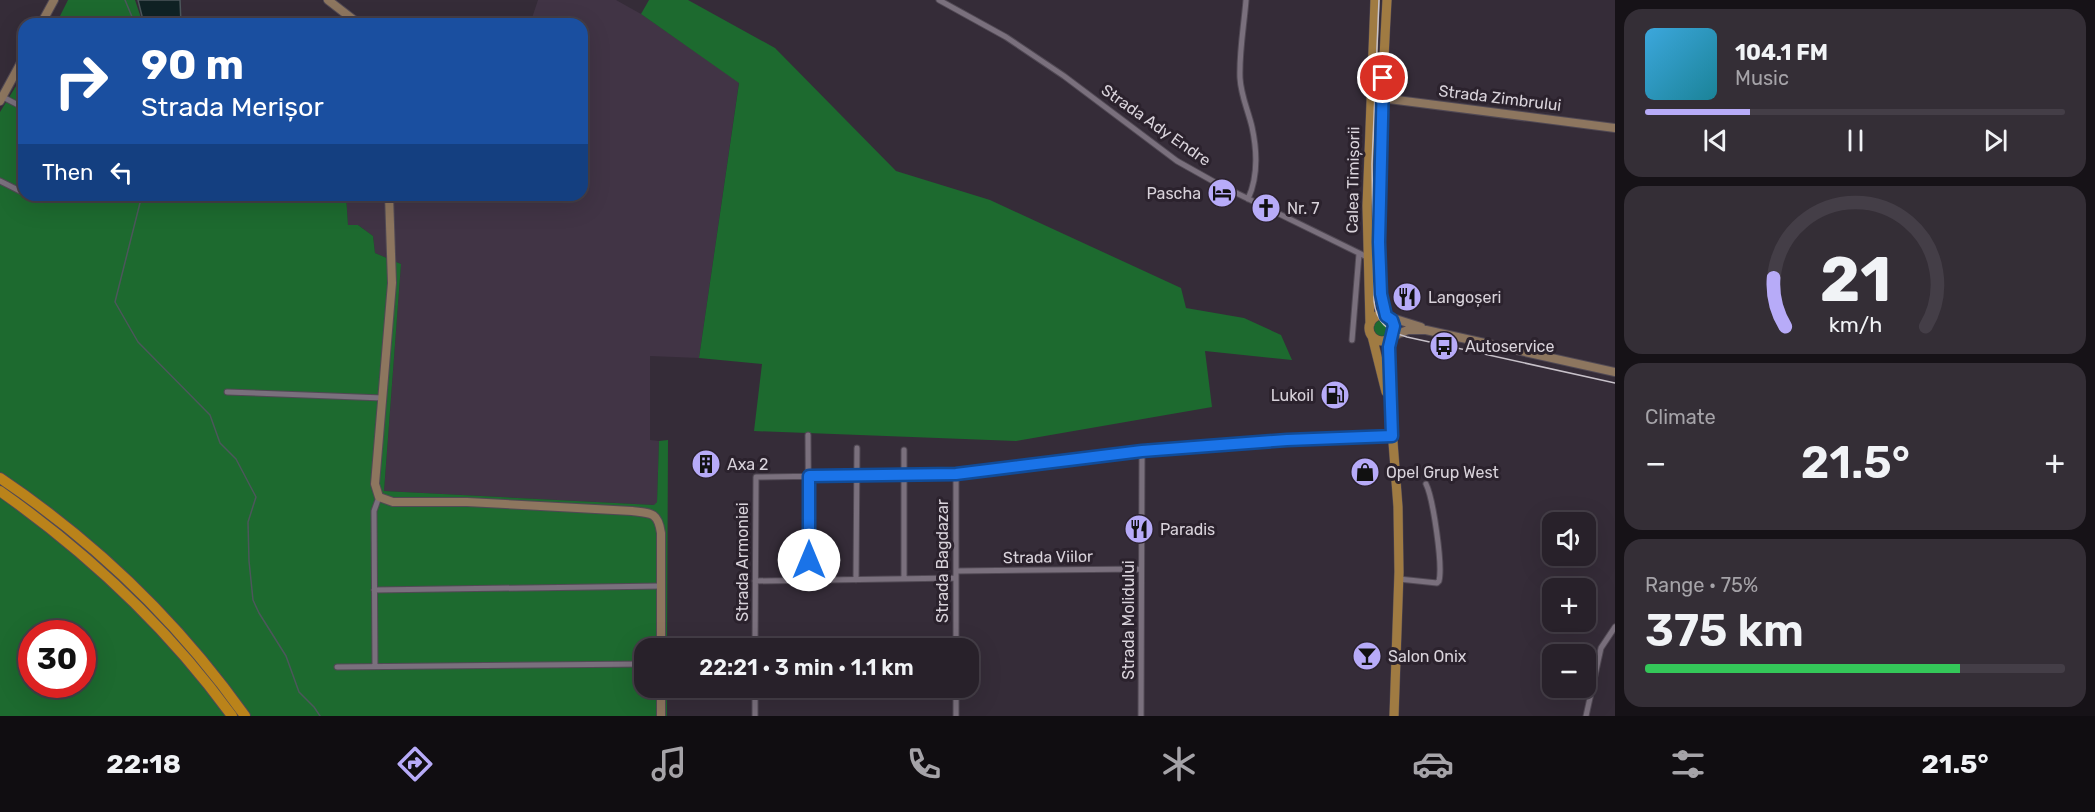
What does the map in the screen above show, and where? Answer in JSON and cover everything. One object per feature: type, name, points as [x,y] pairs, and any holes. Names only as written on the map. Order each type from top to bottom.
[{"type":"highway","points":[[0,478],[85,542],[142,594],[202,659],[245,715]]},
{"type":"highway","points":[[0,491],[71,545],[133,600],[194,666],[232,716]]},
{"type":"main road","name":"Calea Timișorii","points":[[1370,324],[1363,256],[1375,0]]},
{"type":"main road","name":"Calea Timișorii","points":[[1387,0],[1382,98],[1380,258],[1381,294],[1388,317]]},
{"type":"main road","points":[[1372,336],[1381,340],[1394,333],[1394,326],[1388,317],[1377,316],[1370,324],[1372,336],[1390,402]]},
{"type":"main road","points":[[1390,337],[1390,402],[1398,507],[1399,579],[1394,716]]},
{"type":"street","points":[[44,18],[54,0]]},
{"type":"street","points":[[328,0],[351,18]]},
{"type":"street","name":"Strada Ady Endre","points":[[939,0],[1006,37],[1064,76],[1178,161],[1248,199],[1363,256]]},
{"type":"street","points":[[1246,0],[1240,78],[1244,103],[1252,128],[1256,173],[1248,199]]},
{"type":"street","points":[[18,68],[1,98],[18,105]]},
{"type":"street","name":"Strada Zimbrului","points":[[1382,98],[1615,128]]},
{"type":"street","points":[[0,181],[18,190]]},
{"type":"street","points":[[375,666],[374,511],[379,497],[375,484],[393,267],[389,201]]},
{"type":"street","points":[[1352,340],[1363,256]]},
{"type":"street","points":[[1388,317],[1426,330]]},
{"type":"street","points":[[1390,337],[1408,330],[1426,330],[1615,372]]},
{"type":"street","points":[[227,392],[382,399]]},
{"type":"street","points":[[808,435],[809,580]]},
{"type":"street","points":[[809,476],[956,474],[1142,451],[1287,440],[1392,436]]},
{"type":"street","points":[[856,580],[857,448]]},
{"type":"street","points":[[904,450],[904,579]]},
{"type":"street","name":"Strada Molidului","points":[[1141,716],[1142,451]]},
{"type":"street","name":"Strada Bagdazar","points":[[956,474],[956,638]]},
{"type":"street","name":"Strada Armoniei","points":[[755,638],[756,477],[809,476]]},
{"type":"street","points":[[1399,579],[1430,583],[1439,581],[1439,554],[1426,484]]},
{"type":"street","points":[[379,497],[393,502],[466,502],[649,513],[656,517],[660,524],[661,638]]},
{"type":"street","name":"Strada Viilor","points":[[956,571],[1140,569]]},
{"type":"street","points":[[755,581],[956,578]]},
{"type":"street","points":[[374,590],[662,586]]},
{"type":"street","points":[[1586,716],[1599,656],[1606,639],[1615,627]]},
{"type":"street","points":[[1606,639],[1615,642]]},
{"type":"street","points":[[337,667],[634,664]]},
{"type":"street","points":[[661,698],[661,716]]},
{"type":"street","points":[[755,698],[755,716]]},
{"type":"street","points":[[956,698],[956,716]]},
{"type":"shaded area","points":[[138,0],[180,0],[181,18],[142,18]]},
{"type":"shaded area","points":[[538,0],[616,0],[641,14],[739,82],[699,358],[650,356],[650,440],[659,441],[657,502],[655,505],[384,491],[401,264],[375,253],[373,236],[358,225],[348,226],[346,201],[588,201],[588,18],[532,18]]},
{"type":"green space","points":[[68,0],[135,0],[141,18],[59,18]]},
{"type":"green space","points":[[649,0],[688,0],[775,48],[896,171],[990,200],[1181,288],[1186,308],[1244,318],[1281,335],[1292,360],[1205,351],[1212,407],[1016,441],[754,431],[762,364],[699,358],[739,83],[641,14]]},
{"type":"green space","points":[[18,83],[18,201],[346,201],[348,225],[358,225],[373,236],[375,253],[401,264],[384,491],[654,505],[657,502],[659,441],[668,440],[667,638],[634,638],[634,698],[667,698],[667,716],[0,716],[0,112]]},
{"type":"green space","points":[[1379,320],[1385,320],[1390,328],[1388,334],[1379,336],[1374,331],[1374,325]]},
{"type":"waterway","points":[[125,0],[132,18]]},
{"type":"waterway","points":[[140,201],[115,302],[138,342],[210,415],[220,443],[236,459],[256,497],[248,522],[253,600],[286,656],[299,692],[320,716]]},
{"type":"tram line","points":[[1379,0],[1372,164],[1374,301],[1380,320],[1389,329],[1407,337],[1615,383]]},
{"type":"place","name":"Pascha","points":[[1222,193]]},
{"type":"place","name":"Nr. 7","points":[[1266,208]]},
{"type":"place","name":"Langoșeri","points":[[1407,297]]},
{"type":"place","name":"Autoservice","points":[[1444,346]]},
{"type":"place","name":"Lukoil","points":[[1335,395]]},
{"type":"place","name":"Axa 2","points":[[706,464]]},
{"type":"place","name":"Opel Grup West","points":[[1365,472]]},
{"type":"place","name":"Paradis","points":[[1139,529]]},
{"type":"place","name":"Salon Onix","points":[[1367,656]]},
{"type":"route","points":[[809,560],[809,476],[956,474],[1142,451],[1318,438],[1392,436],[1389,347],[1394,326],[1392,320],[1386,316],[1382,302],[1380,258],[1383,78]]}]
